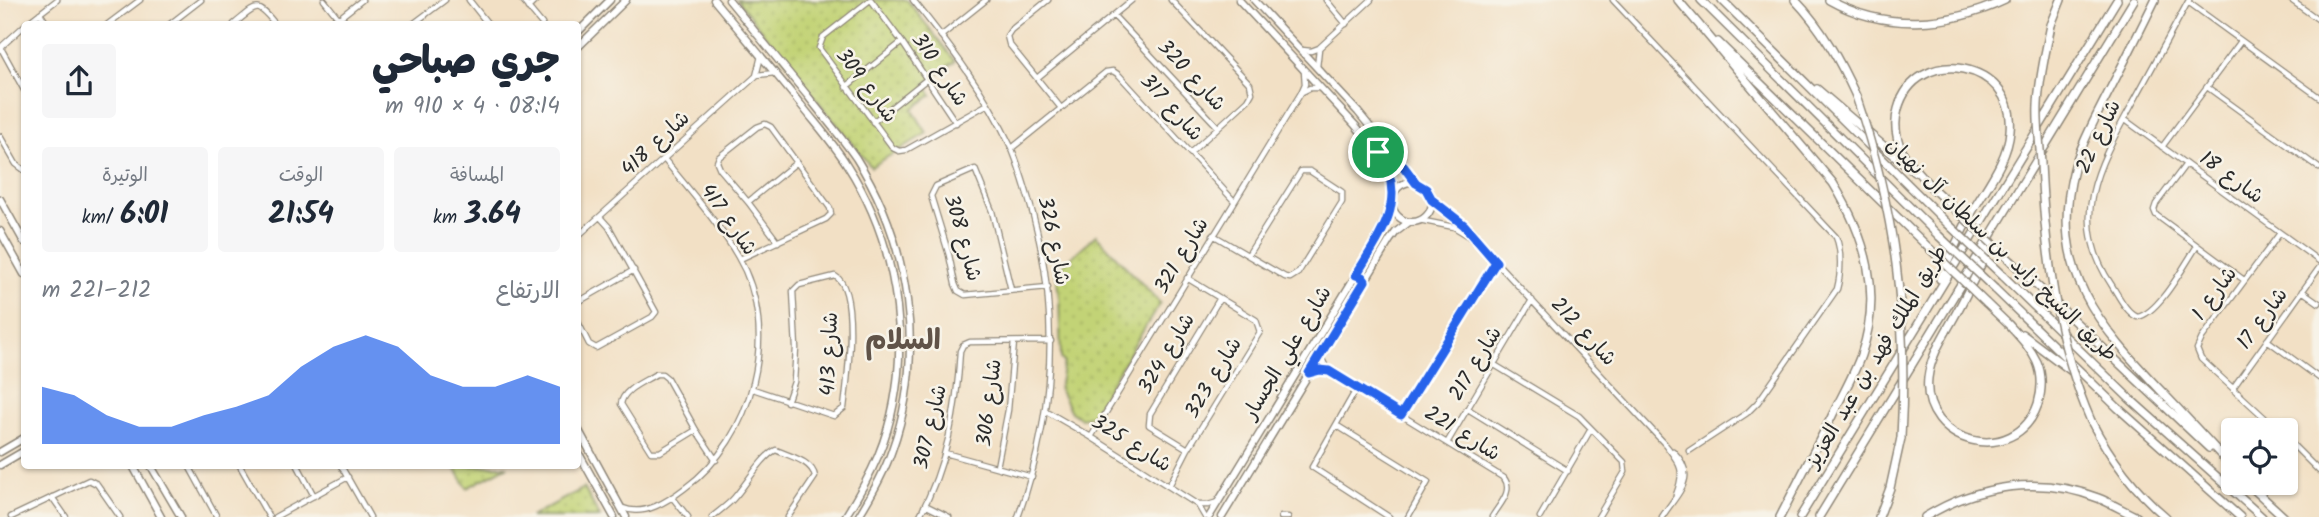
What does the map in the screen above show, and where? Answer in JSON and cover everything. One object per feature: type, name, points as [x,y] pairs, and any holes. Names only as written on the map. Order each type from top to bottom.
[{"type":"highway","points":[[1678,0],[1833,183],[1851,213],[1868,267],[1870,313],[1861,356],[1780,517]]},
{"type":"highway","name":"طريق الشيخ زايد بن سلطان آل نهيان","points":[[1701,0],[1939,236],[2118,408],[2240,517]]},
{"type":"highway","name":"طريق الشيخ زايد بن سلطان آل نهيان","points":[[1722,0],[1947,223],[2130,399],[2262,517]]},
{"type":"highway","points":[[1795,0],[1824,36],[1842,65],[1856,96],[1879,170],[1895,246],[1903,323],[1901,438],[1890,488],[1879,517]]},
{"type":"highway","points":[[1829,0],[1877,18],[1921,22],[1963,16],[2004,0]]},
{"type":"highway","points":[[2061,0],[2051,25],[2038,105],[2048,254],[2058,314],[2080,396],[2103,444],[2138,492],[2166,517]]},
{"type":"highway","name":"طريق الملك فهد بن عبد العزيز","points":[[1800,517],[2117,0]]},
{"type":"highway","name":"طريق الملك فهد بن عبد العزيز","points":[[1818,517],[2134,0]]},
{"type":"highway","points":[[2155,0],[2087,136],[2075,166],[2069,193],[2068,238],[2082,290],[2096,317],[2139,368],[2221,456]]},
{"type":"highway","points":[[1693,17],[1930,249],[1986,303],[2008,324],[2029,348],[2042,379],[2041,394],[2029,421],[2018,432],[1996,441],[1973,441],[1948,429],[1936,416],[1928,399],[1928,379],[1936,351],[1973,283],[2000,222]]},
{"type":"highway","points":[[1928,305],[1965,226],[2002,159],[2009,138],[2009,112],[2002,94],[1989,79],[1971,70],[1952,67],[1927,74],[1910,87],[1898,109],[1897,133],[1902,150],[1932,188]]},
{"type":"highway","points":[[1791,69],[1932,188],[2221,458]]},
{"type":"highway","points":[[2008,324],[2118,408]]},
{"type":"highway","points":[[1925,517],[1969,495],[2023,485],[2075,491],[2137,517]]},
{"type":"highway","points":[[2260,495],[2284,517]]},
{"type":"street","points":[[30,21],[57,0]]},
{"type":"street","points":[[112,21],[140,0]]},
{"type":"street","points":[[174,21],[201,0]]},
{"type":"street","points":[[324,0],[338,19],[362,0]]},
{"type":"street","points":[[417,21],[445,0]]},
{"type":"street","points":[[469,0],[486,21]]},
{"type":"street","points":[[522,0],[539,21]]},
{"type":"street","points":[[528,8],[536,0]]},
{"type":"street","points":[[581,29],[610,0]]},
{"type":"street","points":[[713,0],[849,167],[880,234],[891,272],[898,342],[895,388],[889,420],[877,458],[845,517]]},
{"type":"street","points":[[729,0],[853,154],[883,210],[903,274],[909,329],[907,384],[891,453],[858,517]]},
{"type":"street","name":"شارع 310","points":[[871,0],[956,123]]},
{"type":"street","name":"شارع 309","points":[[871,0],[819,42],[818,48],[893,148],[906,150],[988,104]]},
{"type":"street","name":"شارع 326","points":[[914,0],[970,73],[1012,148],[1038,230],[1048,287],[1051,341],[1046,411],[1032,477],[1018,517]]},
{"type":"street","points":[[942,36],[986,0]]},
{"type":"street","points":[[1048,0],[1007,36],[1009,44],[1060,108]]},
{"type":"street","points":[[1037,78],[1132,0]]},
{"type":"street","points":[[1171,0],[1250,84],[1252,93],[1248,100],[1190,153]]},
{"type":"street","points":[[1239,0],[1378,152],[1389,169],[1393,200],[1396,214],[1409,222],[1419,220],[1429,212],[1432,200],[1426,189],[1410,182],[1399,187],[1393,200]]},
{"type":"street","points":[[1326,0],[1346,24]]},
{"type":"street","points":[[1301,50],[1319,48],[1371,0]]},
{"type":"street","points":[[1613,0],[1836,237],[1839,245],[1837,289],[1758,402],[1689,451]]},
{"type":"street","points":[[2291,0],[2319,20]]},
{"type":"street","points":[[581,44],[625,1]]},
{"type":"street","points":[[1247,9],[1253,7],[1255,1],[1264,10],[1388,146],[1416,183]]},
{"type":"street","points":[[2188,1],[2319,97]]},
{"type":"street","name":"شارع 22","points":[[2188,1],[2099,167],[2091,197],[2090,234],[2102,270],[2132,315],[2142,317],[2163,296],[2197,246]]},
{"type":"street","points":[[238,21],[254,8],[259,8],[272,21]]},
{"type":"street","points":[[1255,16],[1264,10]]},
{"type":"street","points":[[40,13],[45,21]]},
{"type":"street","name":"شارع 320","points":[[1114,16],[1217,127]]},
{"type":"street","points":[[21,29],[2,46],[21,85]]},
{"type":"street","points":[[2162,147],[2241,41]]},
{"type":"street","points":[[846,87],[902,42]]},
{"type":"street","points":[[1317,67],[1319,48]]},
{"type":"street","points":[[756,76],[761,57]]},
{"type":"street","name":"شارع 321","points":[[1091,437],[1301,93],[1305,84],[1304,70]]},
{"type":"street","name":"شارع 317","points":[[1012,148],[1106,72],[1113,71],[1234,201]]},
{"type":"street","points":[[756,76],[775,74]]},
{"type":"street","name":"شارع 418","points":[[581,233],[756,76]]},
{"type":"street","points":[[873,122],[927,79]]},
{"type":"street","points":[[2207,87],[2318,166]]},
{"type":"street","points":[[1301,93],[1310,88],[1321,88]]},
{"type":"street","name":"شارع 18","points":[[2124,119],[2319,261]]},
{"type":"street","points":[[740,259],[778,242],[826,219],[831,214],[830,208],[797,162],[771,127],[765,124],[757,127],[719,157],[717,162],[778,242]]},
{"type":"street","points":[[0,136],[16,164],[21,168]]},
{"type":"street","points":[[1378,152],[1383,152],[1388,146]]},
{"type":"street","points":[[843,159],[849,159],[853,154]]},
{"type":"street","name":"شارع 417","points":[[640,517],[695,481],[716,460],[737,427],[753,389],[758,329],[755,303],[740,259],[713,220],[664,159]]},
{"type":"street","points":[[748,202],[797,162]]},
{"type":"street","points":[[849,167],[854,164],[858,166],[883,210]]},
{"type":"street","points":[[2186,164],[2157,202],[2154,210],[2157,217],[2244,280]]},
{"type":"street","name":"شارع 308","points":[[1011,290],[992,211],[975,169],[936,186],[931,196],[957,290],[965,295],[1048,287]]},
{"type":"street","points":[[1213,235],[1285,277],[1293,277],[1342,202],[1342,192],[1310,171],[1301,171],[1248,255]]},
{"type":"street","points":[[0,200],[21,237]]},
{"type":"street","name":"شارع علي الجسار","points":[[1207,517],[1356,275],[1378,237],[1393,200]]},
{"type":"street","name":"شارع 212","points":[[1432,200],[1464,225],[1665,444],[1680,464],[1682,478],[1676,495],[1662,517]]},
{"type":"street","points":[[581,329],[589,344],[596,348],[652,317],[656,310],[609,227],[600,217]]},
{"type":"street","name":"شارع 212","points":[[1419,220],[1454,227],[1478,241]]},
{"type":"street","name":"شارع علي الجسار","points":[[1222,517],[1393,236],[1409,222]]},
{"type":"street","points":[[0,231],[21,269]]},
{"type":"street","name":"شارع 1","points":[[2265,418],[2201,359],[2197,349],[2202,338],[2280,233]]},
{"type":"street","points":[[1401,415],[1496,262]]},
{"type":"street","name":"شارع 17","points":[[2233,388],[2319,268]]},
{"type":"street","points":[[581,300],[634,270]]},
{"type":"street","points":[[1356,275],[1365,281]]},
{"type":"street","name":"شارع 413","points":[[753,389],[788,402],[834,416],[844,408],[850,350],[848,305],[844,285],[840,278],[835,276],[799,285],[793,291],[796,348],[794,382],[788,402]]},
{"type":"street","name":"شارع 323","points":[[1169,486],[1188,449],[1260,332],[1256,320],[1187,278]]},
{"type":"street","points":[[2302,291],[2319,303]]},
{"type":"street","name":"شارع 324","points":[[1188,449],[1149,425],[1150,414],[1220,298]]},
{"type":"street","name":"شارع 217","points":[[1447,443],[1532,300]]},
{"type":"street","points":[[2267,340],[2319,378]]},
{"type":"street","name":"شارع 307","points":[[919,517],[945,453],[954,417],[960,351],[963,345],[970,342],[1051,341]]},
{"type":"street","name":"شارع 306","points":[[998,467],[1014,342]]},
{"type":"street","name":"شارع 221","points":[[1320,355],[1329,371],[1507,481],[1508,490],[1492,517]]},
{"type":"street","points":[[1493,364],[1579,416],[1626,467],[1598,517]]},
{"type":"street","points":[[1309,373],[1329,371]]},
{"type":"street","points":[[696,430],[660,452],[651,452],[621,400],[624,394],[656,374],[662,374],[667,378],[716,460]]},
{"type":"street","points":[[1357,388],[1312,467],[1389,517]]},
{"type":"street","points":[[1468,409],[1568,471]]},
{"type":"street","name":"شارع 325","points":[[1046,411],[1198,505],[1207,517]]},
{"type":"street","points":[[1336,425],[1427,482],[1408,517]]},
{"type":"street","points":[[1540,517],[1591,429]]},
{"type":"street","points":[[581,434],[626,517]]},
{"type":"street","points":[[0,452],[21,440]]},
{"type":"street","points":[[1254,442],[1257,447],[1264,448]]},
{"type":"street","points":[[881,448],[891,453]]},
{"type":"street","points":[[712,517],[732,500],[765,457],[776,450],[811,466],[815,472],[815,477],[788,517]]},
{"type":"street","points":[[2298,450],[2319,471]]},
{"type":"street","points":[[1249,451],[1258,457]]},
{"type":"street","points":[[0,465],[21,453]]},
{"type":"street","points":[[945,453],[1032,477]]},
{"type":"street","points":[[581,457],[614,517]]},
{"type":"street","points":[[877,458],[887,463]]},
{"type":"street","points":[[135,469],[160,517]]},
{"type":"street","points":[[153,469],[181,517]]},
{"type":"street","points":[[191,469],[217,517]]},
{"type":"street","points":[[242,469],[269,517]]},
{"type":"street","points":[[300,469],[314,496]]},
{"type":"street","points":[[343,469],[370,517]]},
{"type":"street","points":[[275,517],[348,477]]},
{"type":"street","points":[[11,517],[84,480],[97,484],[120,517]]},
{"type":"street","points":[[52,497],[66,517]]},
{"type":"street","points":[[672,497],[688,517]]},
{"type":"street","points":[[1198,505],[1218,501]]},
{"type":"street","points":[[925,505],[949,517]]},
{"type":"street","points":[[621,507],[634,512],[647,511]]},
{"type":"street","points":[[1281,517],[1288,517]]},
{"type":"green space","points":[[737,0],[907,0],[955,61],[925,84],[932,95],[912,109],[927,133],[871,167]]},
{"type":"green space","points":[[1096,235],[1160,303],[1091,416],[1080,418],[1071,412],[1059,389],[1064,362],[1061,359],[1056,271]]},
{"type":"green space","points":[[456,469],[502,469],[467,488]]},
{"type":"green space","points":[[584,488],[600,517],[530,517]]},
{"type":"district","name":"السلام","points":[[903,341]]},
{"type":"route","points":[[1388,146],[1416,183],[1426,189],[1438,206],[1464,225],[1496,262],[1401,415],[1329,371],[1316,370],[1309,373],[1365,281],[1356,275],[1378,237],[1392,204],[1391,175],[1378,152],[1383,152],[1388,146]]}]
